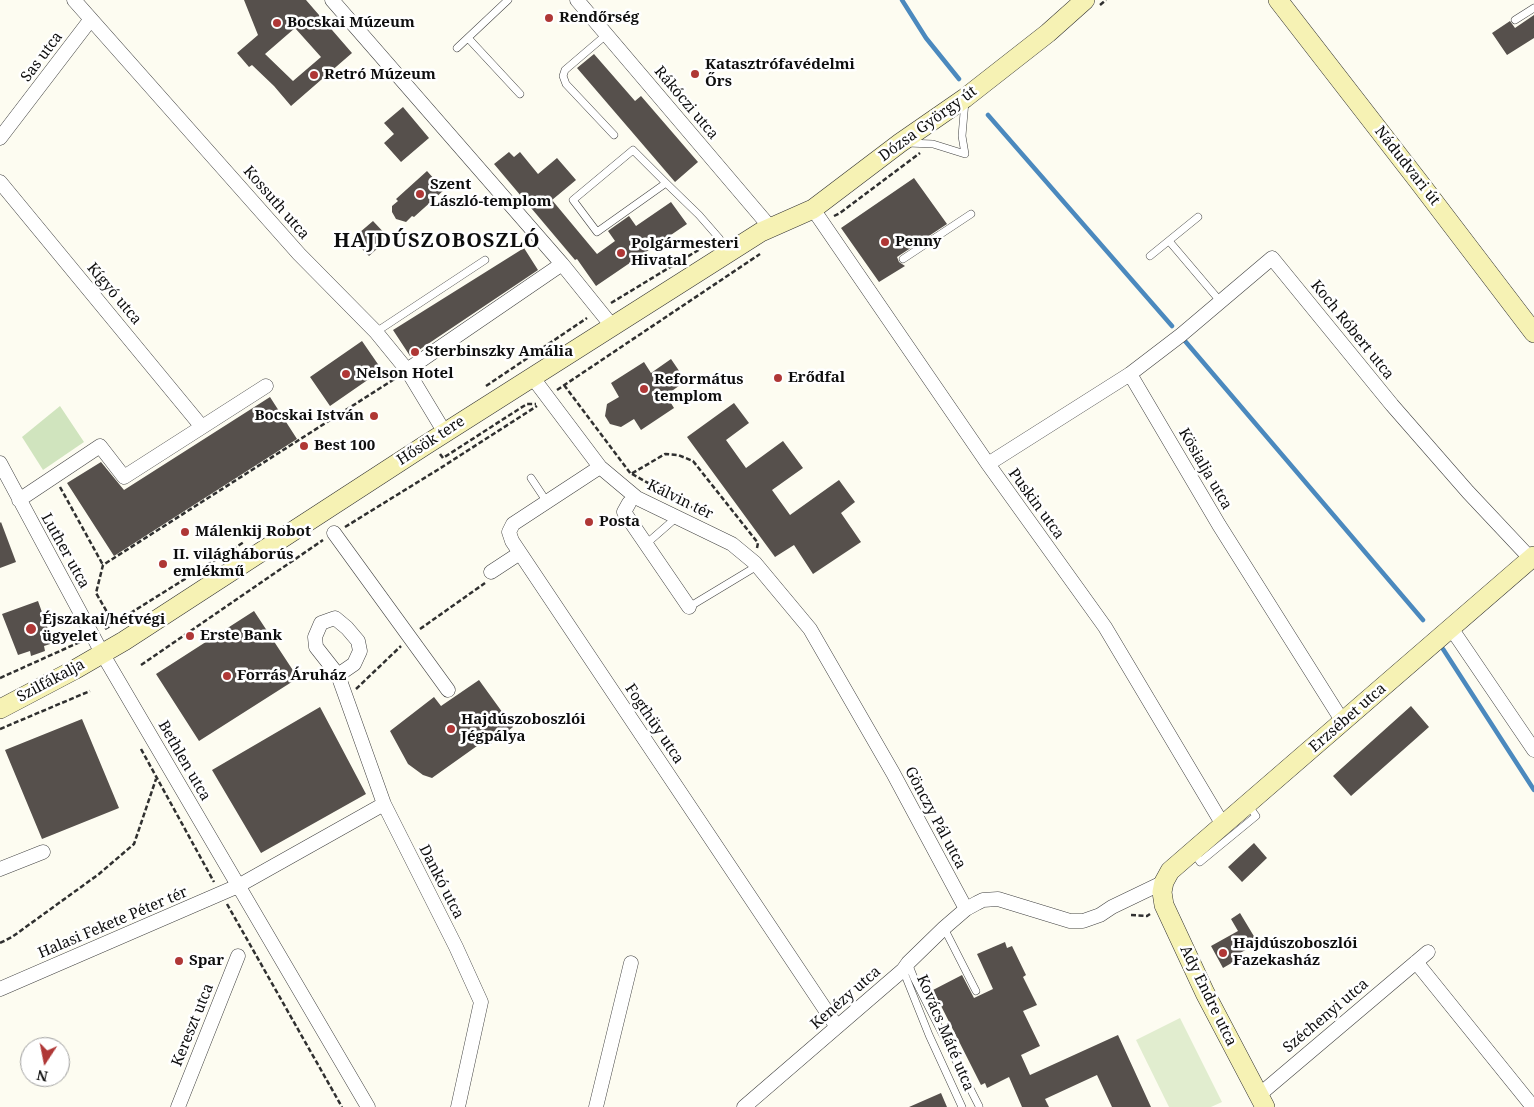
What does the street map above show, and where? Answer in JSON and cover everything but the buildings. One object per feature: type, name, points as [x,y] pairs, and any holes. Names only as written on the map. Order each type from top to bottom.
[{"type":"street","name":"Kossuth utca","points":[[74,0],[299,254],[376,332],[407,370],[445,432]]},
{"type":"street","points":[[332,0],[562,264],[612,326]]},
{"type":"street","name":"Rákóczi utca","points":[[577,0],[766,229]]},
{"type":"street","name":"Nádudvari út","points":[[1278,0],[1534,334]]},
{"type":"street","name":"Dózsa György út","points":[[766,229],[818,215],[900,143],[965,98],[1048,33],[1092,3]]},
{"type":"street","name":"Sas utca","points":[[0,138],[91,19]]},
{"type":"street","name":"Kígyó utca","points":[[0,182],[202,427]]},
{"type":"street","name":"Puskin utca","points":[[818,215],[988,464],[1105,627],[1223,825]]},
{"type":"street","name":"Hősök tere","points":[[102,653],[132,636],[445,432],[533,378],[612,326],[723,246],[766,229]]},
{"type":"street","name":"Koch Róbert utca","points":[[1130,374],[1182,335],[1272,258],[1392,405],[1468,492],[1532,557]]},
{"type":"street","points":[[407,370],[562,264]]},
{"type":"street","points":[[988,464],[1130,374]]},
{"type":"street","name":"Kösialja utca","points":[[1130,374],[1219,525],[1343,722]]},
{"type":"street","points":[[533,378],[548,404]]},
{"type":"street","points":[[19,500],[100,446],[124,477],[266,386]]},
{"type":"street","name":"Kálvin tér","points":[[548,404],[600,467],[637,498],[732,544],[756,565]]},
{"type":"street","name":"Luther utca","points":[[0,463],[102,653]]},
{"type":"street","name":"Fogthüy utca","points":[[600,467],[513,524],[509,532],[512,541],[837,1027]]},
{"type":"street","points":[[629,503],[624,512],[689,607]]},
{"type":"street","points":[[334,533],[448,690]]},
{"type":"street","points":[[489,577],[522,555]]},
{"type":"street","name":"Erzsébet utca","points":[[1164,882],[1170,871],[1192,851],[1532,557]]},
{"type":"street","name":"Gönczy Pál utca","points":[[756,565],[810,629],[893,773],[966,909]]},
{"type":"street","points":[[1451,628],[1534,750]]},
{"type":"street","name":"Szilfákalja","points":[[0,709],[102,653]]},
{"type":"street","name":"Bethlen utca","points":[[102,653],[368,1107]]},
{"type":"street","name":"Dankó utca","points":[[338,675],[384,804],[456,946],[481,1002],[458,1107]]},
{"type":"street","points":[[238,886],[384,804]]},
{"type":"street","points":[[0,869],[43,852]]},
{"type":"street","points":[[966,909],[983,900],[998,899],[1070,921],[1083,921],[1100,915],[1112,907],[1164,882]]},
{"type":"street","name":"Ady Endre utca","points":[[1164,882],[1162,892],[1164,905],[1205,993],[1262,1101]]},
{"type":"street","name":"Halasi Fekete Péter tér","points":[[0,989],[238,886]]},
{"type":"street","name":"Kenézy utca","points":[[744,1107],[906,966],[966,909]]},
{"type":"street","name":"Széchenyi utca","points":[[1262,1101],[1428,952]]},
{"type":"street","name":"Kereszt utca","points":[[178,1107],[238,956]]},
{"type":"street","points":[[596,1107],[631,962]]},
{"type":"street","points":[[1416,962],[1534,1107]]},
{"type":"lane","points":[[457,48],[508,0]]},
{"type":"lane","points":[[1515,20],[1534,8]]},
{"type":"lane","points":[[606,35],[565,70],[563,76],[566,84],[614,135]]},
{"type":"lane","points":[[468,38],[520,94]]},
{"type":"lane","points":[[900,143],[933,144],[965,154],[962,136],[965,98]]},
{"type":"lane","points":[[666,183],[597,232],[573,200],[633,150],[699,215],[723,246]]},
{"type":"lane","points":[[903,259],[971,214]]},
{"type":"lane","points":[[1150,256],[1198,217]]},
{"type":"lane","points":[[1169,241],[1220,301]]},
{"type":"lane","points":[[376,332],[485,260]]},
{"type":"lane","points":[[531,478],[548,502]]},
{"type":"lane","points":[[646,544],[677,517]]},
{"type":"lane","points":[[689,607],[756,565]]},
{"type":"lane","points":[[1192,851],[1200,862],[1256,816],[1247,804]]},
{"type":"lane","points":[[944,928],[976,992]]},
{"type":"lane","points":[[906,966],[914,978],[978,1106]]},
{"type":"lane","name":"Kovács Máté utca","points":[[906,966],[929,1035],[962,1107]]},
{"type":"path","points":[[1092,3],[1106,0]]},
{"type":"path","points":[[818,215],[840,213],[933,144]]},
{"type":"path","points":[[479,390],[599,310],[723,246]]},
{"type":"path","points":[[141,665],[334,533],[548,404],[564,385],[762,252]]},
{"type":"path","points":[[103,565],[407,370]]},
{"type":"path","points":[[564,385],[631,474],[707,515]]},
{"type":"path","points":[[519,409],[527,404],[548,404]]},
{"type":"path","points":[[631,474],[665,454],[678,455],[692,461],[758,543],[756,565]]},
{"type":"path","points":[[54,476],[103,565],[96,593],[114,624]]},
{"type":"path","points":[[749,538],[758,543]]},
{"type":"path","points":[[347,698],[425,624],[489,577]]},
{"type":"path","points":[[0,678],[64,649]]},
{"type":"path","points":[[0,729],[90,691]]},
{"type":"path","points":[[0,943],[12,938],[99,874],[134,844],[156,778]]},
{"type":"green space","points":[[60,406],[84,442],[43,470],[22,437]]},
{"type":"green space","points":[[1180,1018],[1222,1102],[1211,1107],[1169,1107],[1136,1040]]},
{"type":"waterway","points":[[902,0],[926,38],[959,79]]},
{"type":"waterway","points":[[988,115],[1172,326]]},
{"type":"waterway","points":[[1185,341],[1423,620]]},
{"type":"waterway","points":[[1443,649],[1534,790]]},
{"type":"place","name":"Rendőrség","points":[[549,18]]},
{"type":"place","name":"Bocskai Múzeum","points":[[277,23]]},
{"type":"place","name":"Katasztrófavédelmi Őrs","points":[[695,74]]},
{"type":"place","name":"Retró Múzeum","points":[[314,75]]},
{"type":"place","name":"Szent László-templom","points":[[420,194]]},
{"type":"place","name":"Penny","points":[[885,242]]},
{"type":"place","name":"Polgármesteri Hivatal","points":[[621,253]]},
{"type":"place","name":"Sterbinszky Amália","points":[[415,352]]},
{"type":"place","name":"Nelson Hotel","points":[[346,374]]},
{"type":"place","name":"Erődfal","points":[[778,378]]},
{"type":"place","name":"Református templom","points":[[644,389]]},
{"type":"place","name":"Bocskai István","points":[[374,416]]},
{"type":"place","name":"Best 100","points":[[304,446]]},
{"type":"place","name":"Posta","points":[[589,522]]},
{"type":"place","name":"Málenkij Robot","points":[[185,532]]},
{"type":"place","name":"II. világháborús emlékmű","points":[[163,564]]},
{"type":"place","name":"Éjszakai/hétvégi ügyelet","points":[[31,629]]},
{"type":"place","name":"Erste Bank","points":[[190,636]]},
{"type":"place","name":"Forrás Áruház","points":[[227,676]]},
{"type":"place","name":"Hajdúszoboszlói Jégpálya","points":[[451,729]]},
{"type":"place","name":"Hajdúszoboszlói Fazekasház","points":[[1223,953]]},
{"type":"place","name":"Spar","points":[[179,961]]},
{"type":"district","name":"HAJDÚSZOBOSZLÓ","points":[[437,241]]}]
